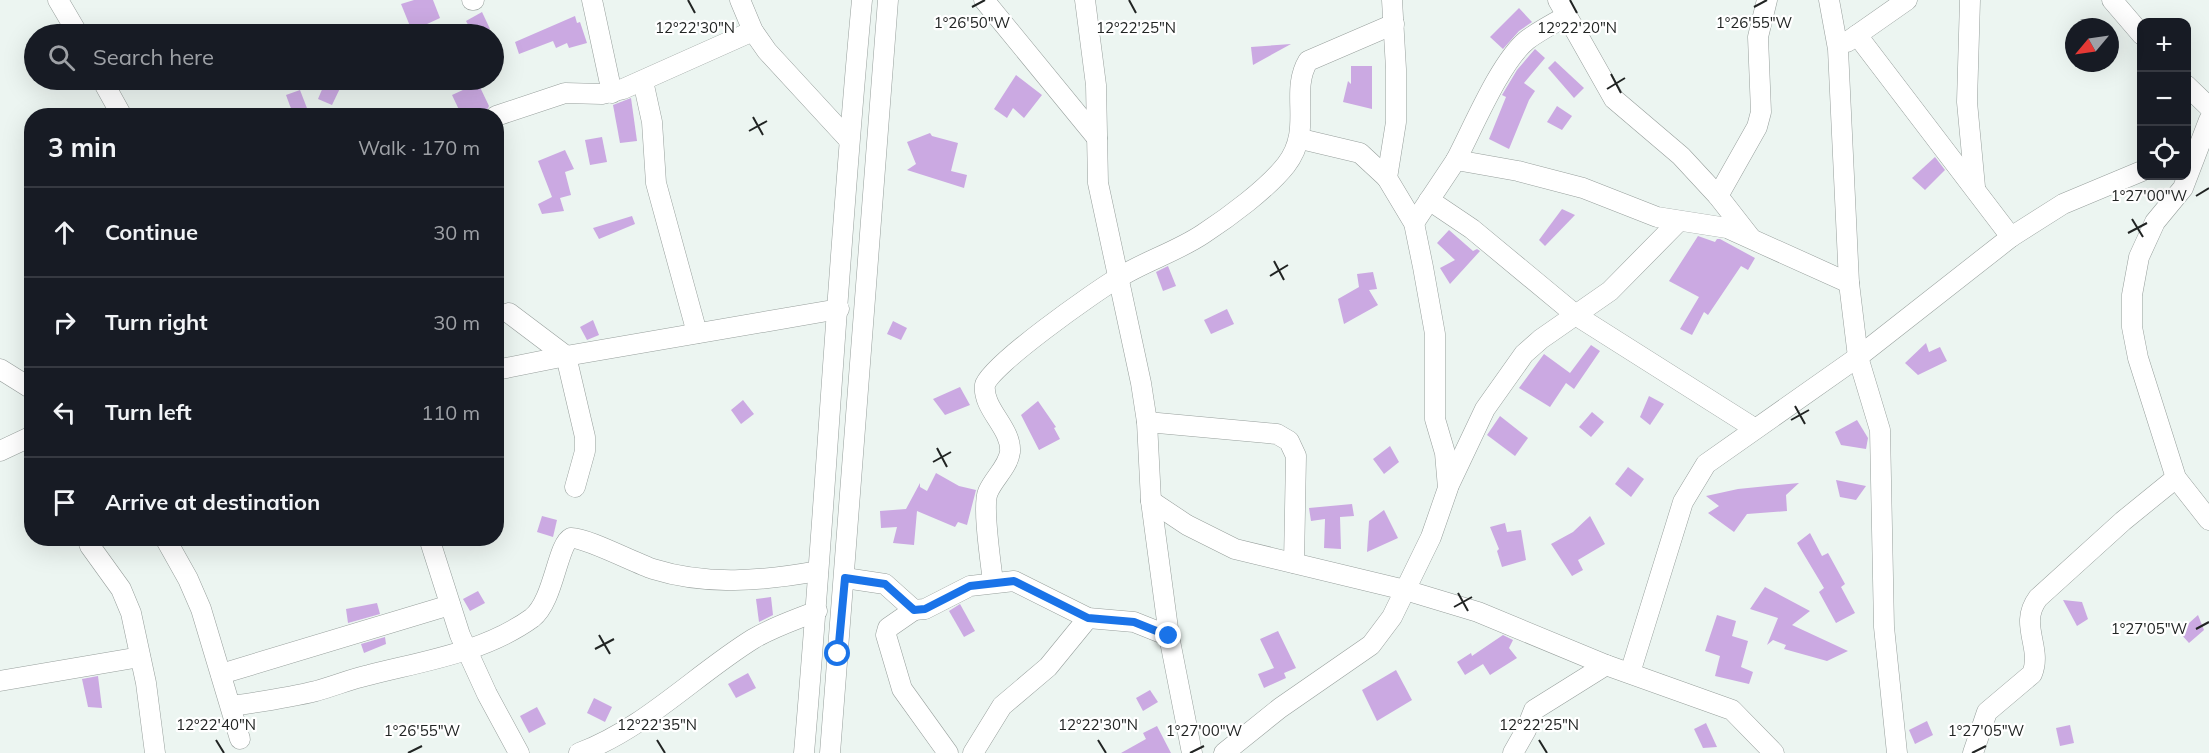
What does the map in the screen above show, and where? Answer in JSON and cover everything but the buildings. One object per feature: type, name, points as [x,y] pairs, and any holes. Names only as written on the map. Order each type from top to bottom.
[{"type":"street","points":[[58,0],[72,24]]},
{"type":"street","points":[[592,0],[612,93]]},
{"type":"street","points":[[740,0],[753,31],[781,68],[849,140]]},
{"type":"street","points":[[804,753],[817,611],[849,140],[862,0]]},
{"type":"street","points":[[830,753],[888,0]]},
{"type":"street","points":[[984,0],[1097,138]]},
{"type":"street","points":[[1085,0],[1096,85],[1102,209],[1133,339],[1147,422],[1151,501],[1169,636],[1192,753]]},
{"type":"street","points":[[1388,178],[1396,122],[1392,0]]},
{"type":"street","points":[[1718,196],[1757,127],[1761,112],[1758,37],[1767,0]]},
{"type":"street","points":[[1829,0],[1838,49],[1849,283],[1858,357],[1880,430],[1884,627],[1897,753]]},
{"type":"street","points":[[1838,49],[1907,0]]},
{"type":"street","points":[[1970,0],[1967,102],[1975,187]]},
{"type":"street","points":[[2112,0],[2137,29]]},
{"type":"street","points":[[1414,223],[1456,160],[1517,49],[1563,8],[1614,99],[1682,156],[1718,196],[1750,237]]},
{"type":"street","points":[[993,582],[987,493],[1009,458],[1010,449],[1007,435],[986,395],[985,384],[992,374],[1037,335],[1119,278],[1203,235],[1285,167],[1301,139],[1302,72],[1308,62],[1394,24]]},
{"type":"street","points":[[504,113],[565,93],[612,93],[753,31]]},
{"type":"street","points":[[1857,35],[2011,237]]},
{"type":"street","points":[[643,81],[652,122],[656,183],[697,333]]},
{"type":"street","points":[[2191,89],[2209,107]]},
{"type":"street","points":[[108,90],[118,108]]},
{"type":"street","points":[[2209,120],[2194,149],[2183,188],[2147,237],[2139,257],[2132,295],[2132,327],[2138,358],[2176,478],[2209,520]]},
{"type":"street","points":[[1301,139],[1360,153],[1388,178],[1414,223],[1435,334],[1435,419],[1447,459],[1448,488]]},
{"type":"street","points":[[1456,160],[1518,171],[1583,188],[1640,211],[1679,221],[1726,228],[1849,283]]},
{"type":"street","points":[[1630,673],[1683,502],[1693,482],[1706,464],[1754,428],[1858,357],[2011,237],[2063,204],[2137,173]]},
{"type":"street","points":[[1429,200],[1480,235],[1577,316],[1754,428]]},
{"type":"street","points":[[1224,753],[1280,708],[1371,645],[1392,617],[1438,522],[1448,488],[1485,409],[1524,354],[1541,339],[1610,291],[1679,221]]},
{"type":"street","points":[[504,368],[839,309]]},
{"type":"street","points":[[509,313],[566,356],[585,437],[585,451],[575,488]]},
{"type":"street","points":[[0,369],[24,384]]},
{"type":"street","points":[[1147,422],[1277,434],[1289,441],[1296,456],[1294,563]]},
{"type":"street","points":[[0,451],[24,440]]},
{"type":"street","points":[[1973,753],[1987,712],[2032,674],[2036,666],[2029,617],[2031,608],[2123,521],[2176,478]]},
{"type":"street","points":[[1151,501],[1222,543],[1405,590],[1478,612],[1606,665],[1732,710],[1765,750]]},
{"type":"street","points":[[231,706],[300,694],[467,650],[506,634],[533,617],[543,606],[554,583],[564,547],[571,538],[582,539],[611,553],[677,576],[744,582],[818,571]]},
{"type":"street","points":[[92,546],[126,599],[146,683],[155,753]]},
{"type":"street","points":[[169,546],[201,609],[240,739]]},
{"type":"street","points":[[432,546],[467,650],[519,753]]},
{"type":"street","points":[[845,578],[885,584],[914,610]]},
{"type":"street","points":[[948,753],[902,690],[886,635],[888,628],[914,610],[925,609],[970,586],[1014,581],[1088,618],[1134,622],[1169,636]]},
{"type":"street","points":[[221,674],[450,605]]},
{"type":"street","points":[[579,753],[601,744],[631,725],[752,640],[817,611]]},
{"type":"street","points":[[974,753],[1002,706],[1048,667],[1088,618]]},
{"type":"street","points":[[0,681],[140,657]]},
{"type":"street","points":[[1513,753],[1534,710],[1606,665]]},
{"type":"route","points":[[838,654],[845,578],[885,584],[914,610],[925,609],[970,586],[1014,581],[1088,618],[1134,622],[1169,636]]}]
